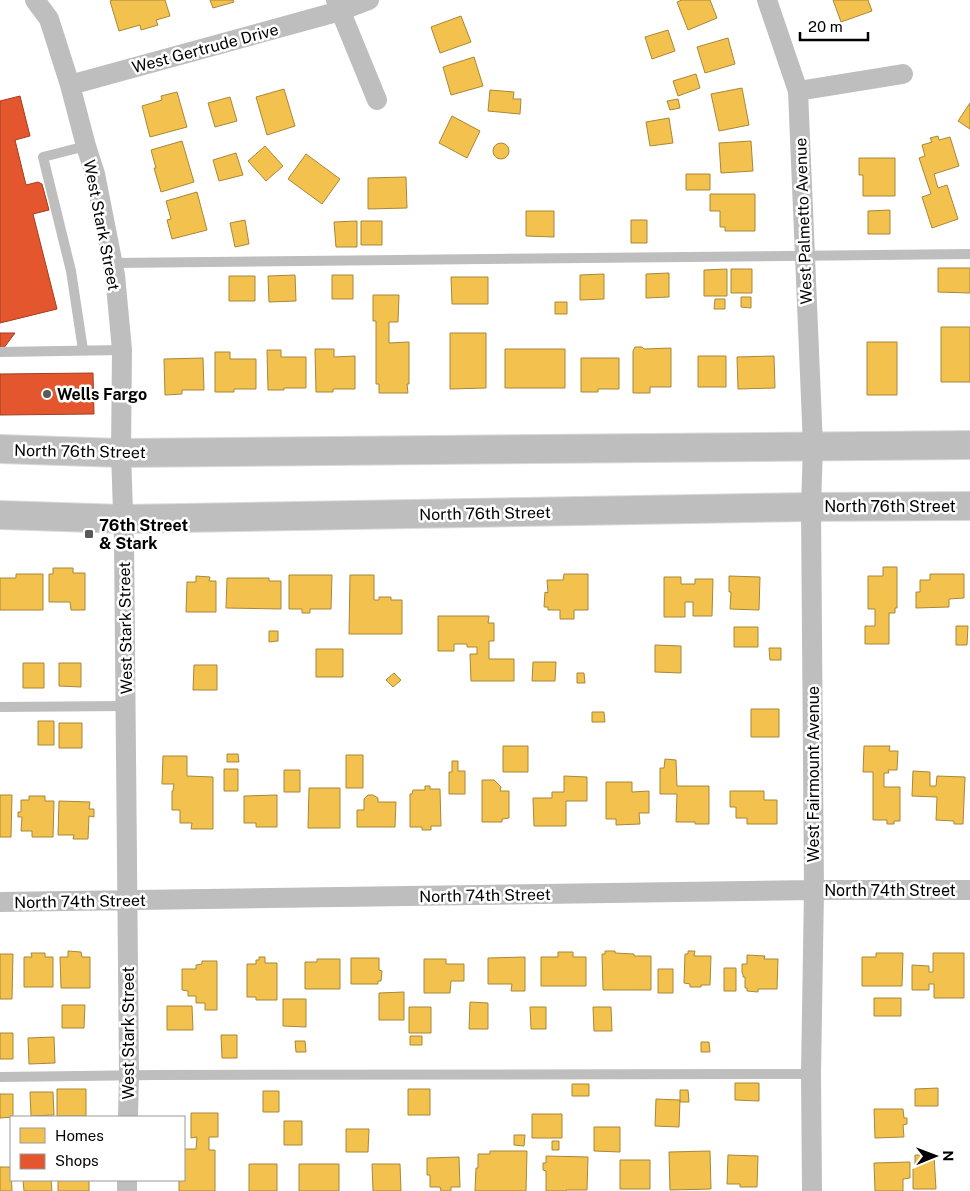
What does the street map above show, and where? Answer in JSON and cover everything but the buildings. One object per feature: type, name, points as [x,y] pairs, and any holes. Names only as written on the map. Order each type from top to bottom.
[{"type":"main road","name":"North 76th Street","points":[[0,449],[121,453],[970,445]]},
{"type":"main road","name":"North 76th Street","points":[[0,515],[124,519],[970,506]]},
{"type":"street","name":"West Stark Street","points":[[35,0],[49,19],[70,85],[94,174],[113,263],[122,350],[121,453],[124,519],[126,706],[128,1116]]},
{"type":"street","name":"West Gertrude Drive","points":[[70,85],[338,6],[369,0]]},
{"type":"street","name":"West Palmetto Avenue","points":[[767,0],[798,92],[813,446]]},
{"type":"street","points":[[338,6],[377,100]]},
{"type":"street","points":[[798,92],[903,74]]},
{"type":"street","name":"West Fairmount Avenue","points":[[812,1191],[811,1074],[814,890],[811,507],[813,446]]},
{"type":"street","name":"North 74th Street","points":[[0,902],[814,890],[970,890]]},
{"type":"lane","points":[[83,350],[71,271],[43,158],[86,146]]},
{"type":"lane","points":[[113,263],[970,254]]},
{"type":"lane","points":[[0,352],[122,350]]},
{"type":"lane","points":[[0,707],[126,706]]},
{"type":"lane","points":[[0,1077],[129,1075],[811,1074]]},
{"type":"place","name":"Wells Fargo","points":[[47,394]]},
{"type":"place","name":"76th Street & Stark","points":[[89,534]]}]
